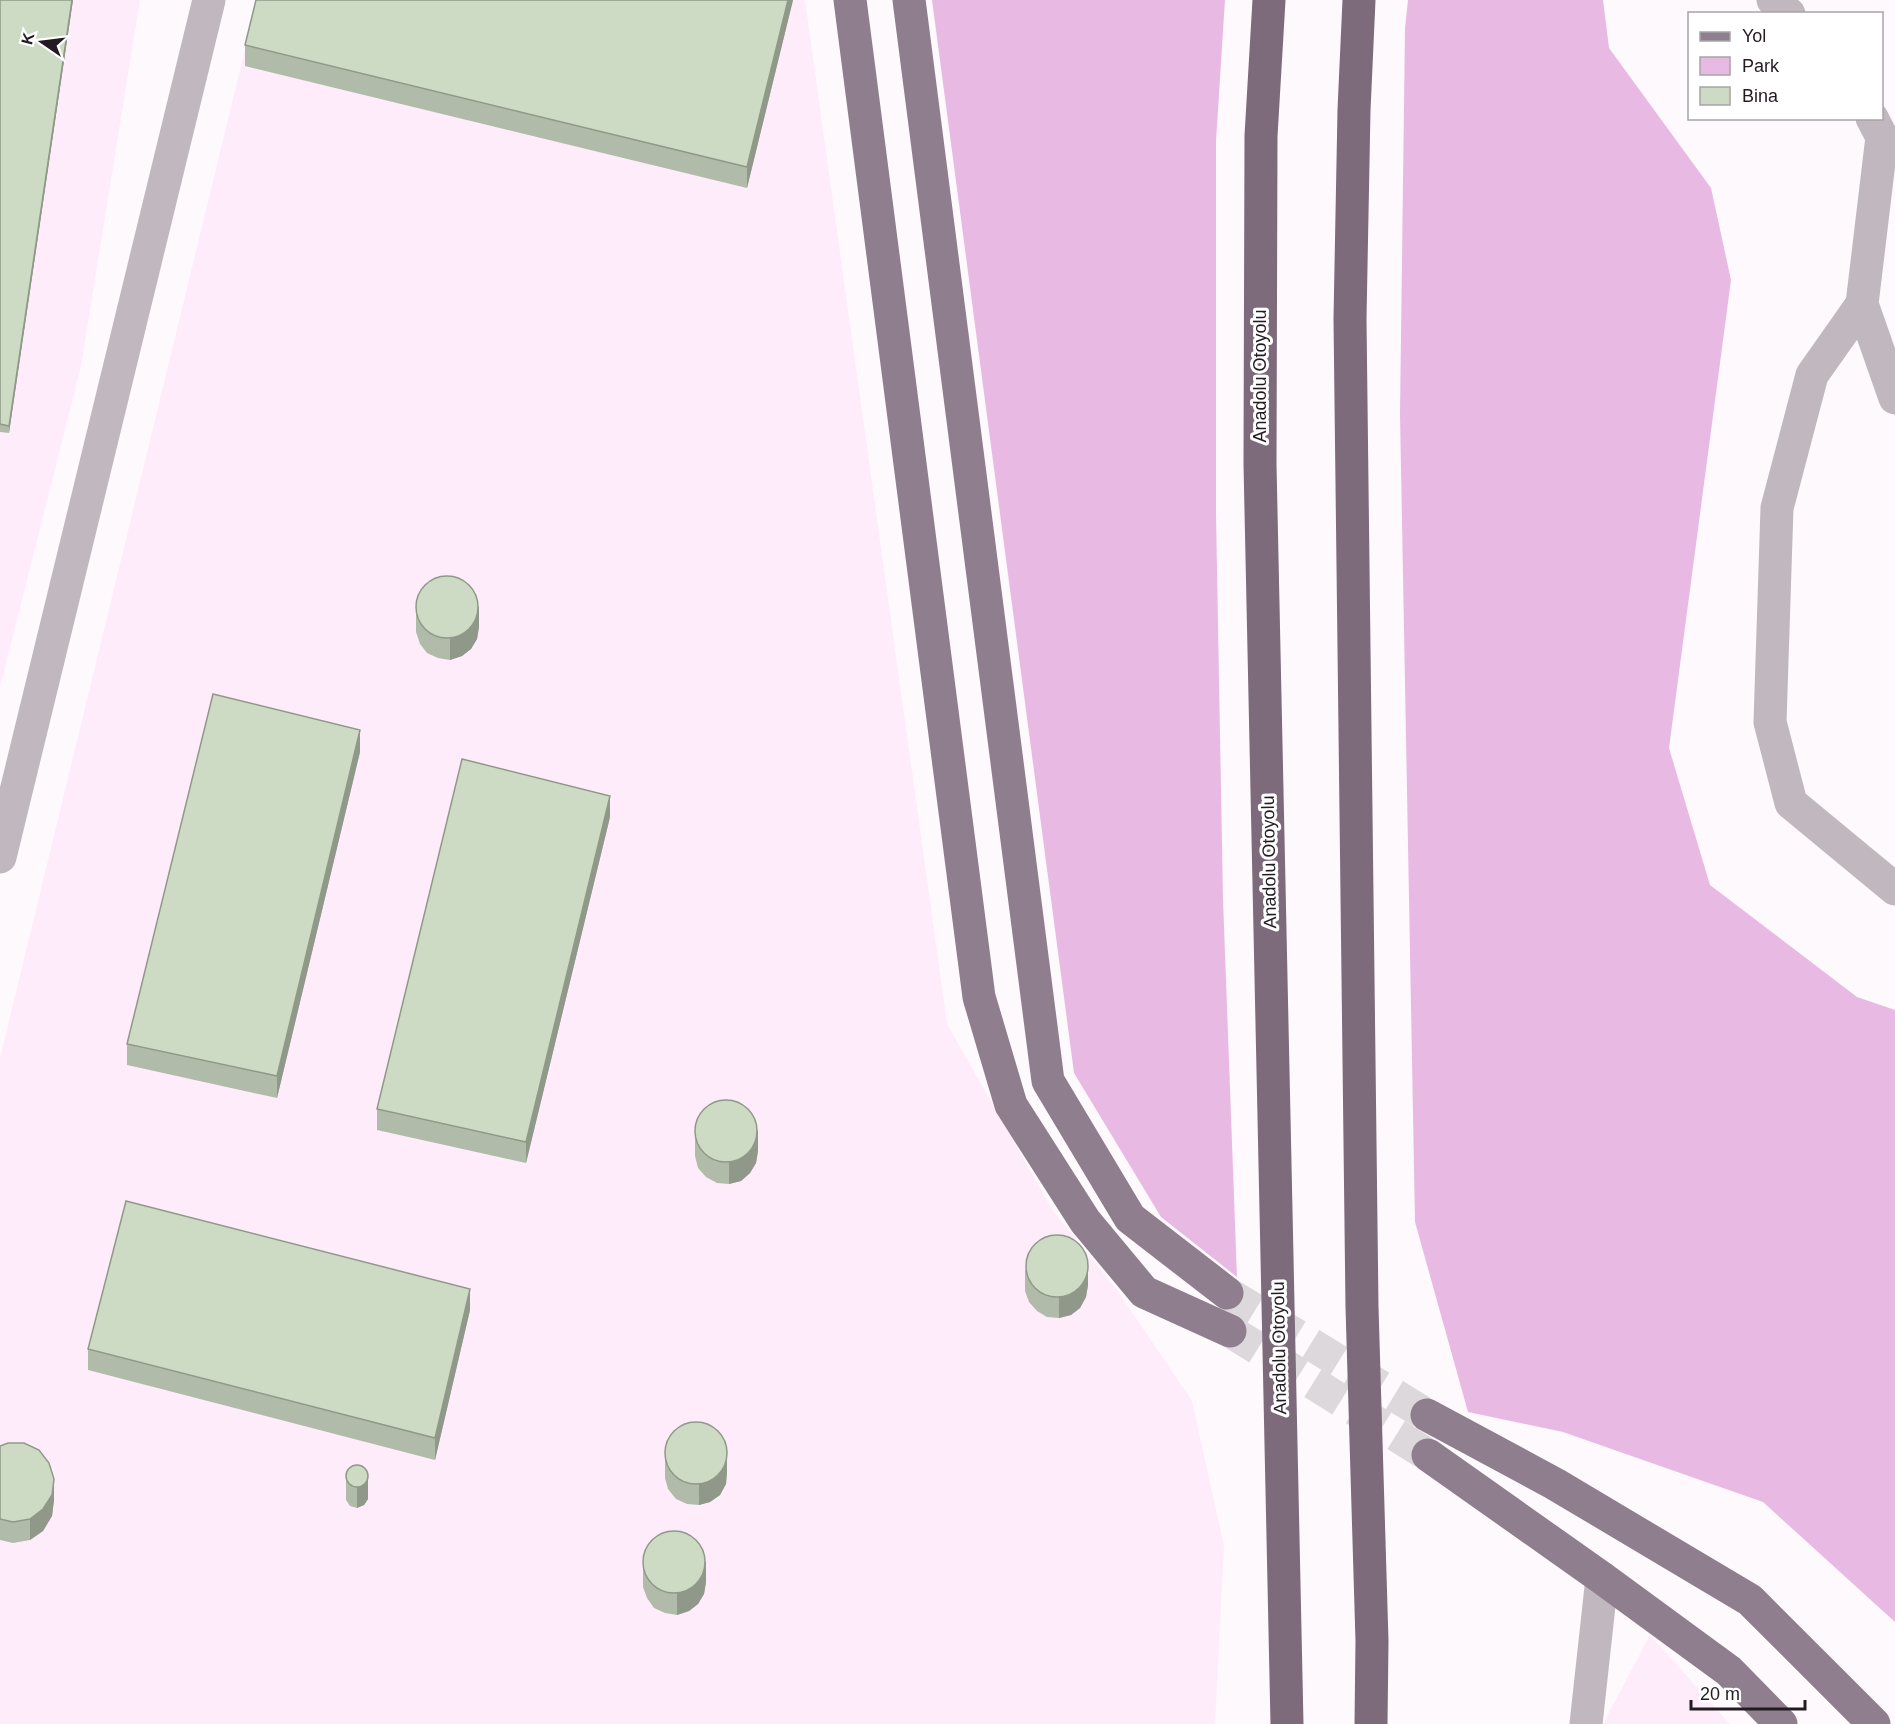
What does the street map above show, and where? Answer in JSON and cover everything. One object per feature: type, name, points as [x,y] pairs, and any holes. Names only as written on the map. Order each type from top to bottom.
[{"type":"highway","name":"Anadolu Otoyolu","points":[[1269,0],[1261,136],[1260,464],[1287,1724]]},
{"type":"highway","points":[[1359,0],[1353,110],[1350,319],[1362,1307],[1372,1641],[1371,1724]]},
{"type":"main road","points":[[850,0],[979,997],[1011,1105],[1085,1221],[1144,1292],[1230,1331]]},
{"type":"main road","points":[[909,0],[1048,1081],[1130,1218],[1227,1293]]},
{"type":"main road","points":[[1427,1415],[1555,1484],[1750,1600],[1874,1724]]},
{"type":"main road","points":[[1428,1455],[1602,1578],[1728,1671],[1781,1724]]},
{"type":"street","points":[[0,857],[209,0]]},
{"type":"street","points":[[1773,0],[1787,12]]},
{"type":"street","points":[[1873,120],[1882,136],[1862,304],[1895,398]]},
{"type":"street","points":[[1862,304],[1812,375],[1777,508],[1770,722],[1791,803],[1895,889]]},
{"type":"street","points":[[1586,1724],[1602,1578]]},
{"type":"shaded area","points":[[0,0],[140,0],[81,366],[0,687]]},
{"type":"shaded area","points":[[257,0],[805,0],[947,1024],[1053,1211],[1117,1290],[1192,1401],[1224,1546],[1215,1724],[0,1724],[0,1058]]},
{"type":"shaded area","points":[[1650,1635],[1730,1724],[1603,1724]]},
{"type":"green space","points":[[932,0],[1225,0],[1216,141],[1216,514],[1223,899],[1237,1277],[1161,1217],[1074,1073]]},
{"type":"green space","points":[[1408,0],[1603,0],[1609,48],[1711,188],[1731,280],[1669,748],[1710,885],[1857,997],[1895,1010],[1895,1622],[1763,1502],[1563,1432],[1468,1412],[1415,1222],[1400,414],[1405,28]]},
{"type":"building","points":[[0,0],[72,0],[9,426],[0,424]]},
{"type":"building","points":[[256,0],[788,0],[747,167],[245,45]]},
{"type":"building","points":[[441,576],[453,576],[469,585],[476,595],[478,607],[476,619],[469,629],[453,638],[441,638],[430,633],[421,624],[416,613],[416,601],[421,590],[430,581]]},
{"type":"building","points":[[213,694],[360,730],[277,1076],[127,1044]]},
{"type":"building","points":[[462,759],[610,796],[526,1142],[377,1109]]},
{"type":"building","points":[[720,1100],[732,1100],[748,1109],[755,1119],[757,1131],[755,1143],[748,1153],[732,1162],[720,1162],[709,1157],[700,1148],[695,1137],[695,1125],[700,1114],[709,1105]]},
{"type":"building","points":[[126,1201],[470,1289],[435,1438],[88,1349]]},
{"type":"building","points":[[1057,1235],[1069,1237],[1079,1244],[1086,1254],[1088,1266],[1086,1278],[1079,1288],[1069,1295],[1057,1297],[1045,1295],[1035,1288],[1028,1278],[1026,1266],[1028,1254],[1035,1244],[1045,1237]]},
{"type":"building","points":[[696,1422],[708,1424],[718,1431],[725,1441],[727,1453],[725,1465],[718,1475],[708,1482],[696,1484],[684,1482],[674,1475],[667,1465],[665,1453],[667,1441],[674,1431],[684,1424]]},
{"type":"building","points":[[8,1443],[24,1443],[39,1450],[49,1463],[54,1479],[52,1495],[43,1509],[30,1519],[13,1522],[0,1519],[0,1446]]},
{"type":"building","points":[[357,1465],[365,1468],[368,1476],[365,1484],[357,1487],[349,1484],[346,1476],[349,1468]]},
{"type":"building","points":[[668,1531],[680,1531],[696,1540],[703,1550],[705,1562],[703,1574],[696,1584],[680,1593],[668,1593],[657,1588],[648,1579],[643,1568],[643,1556],[648,1545],[657,1536]]},
{"type":"tunnel","points":[[1227,1293],[1427,1415]]},
{"type":"tunnel","points":[[1230,1331],[1428,1455]]}]
